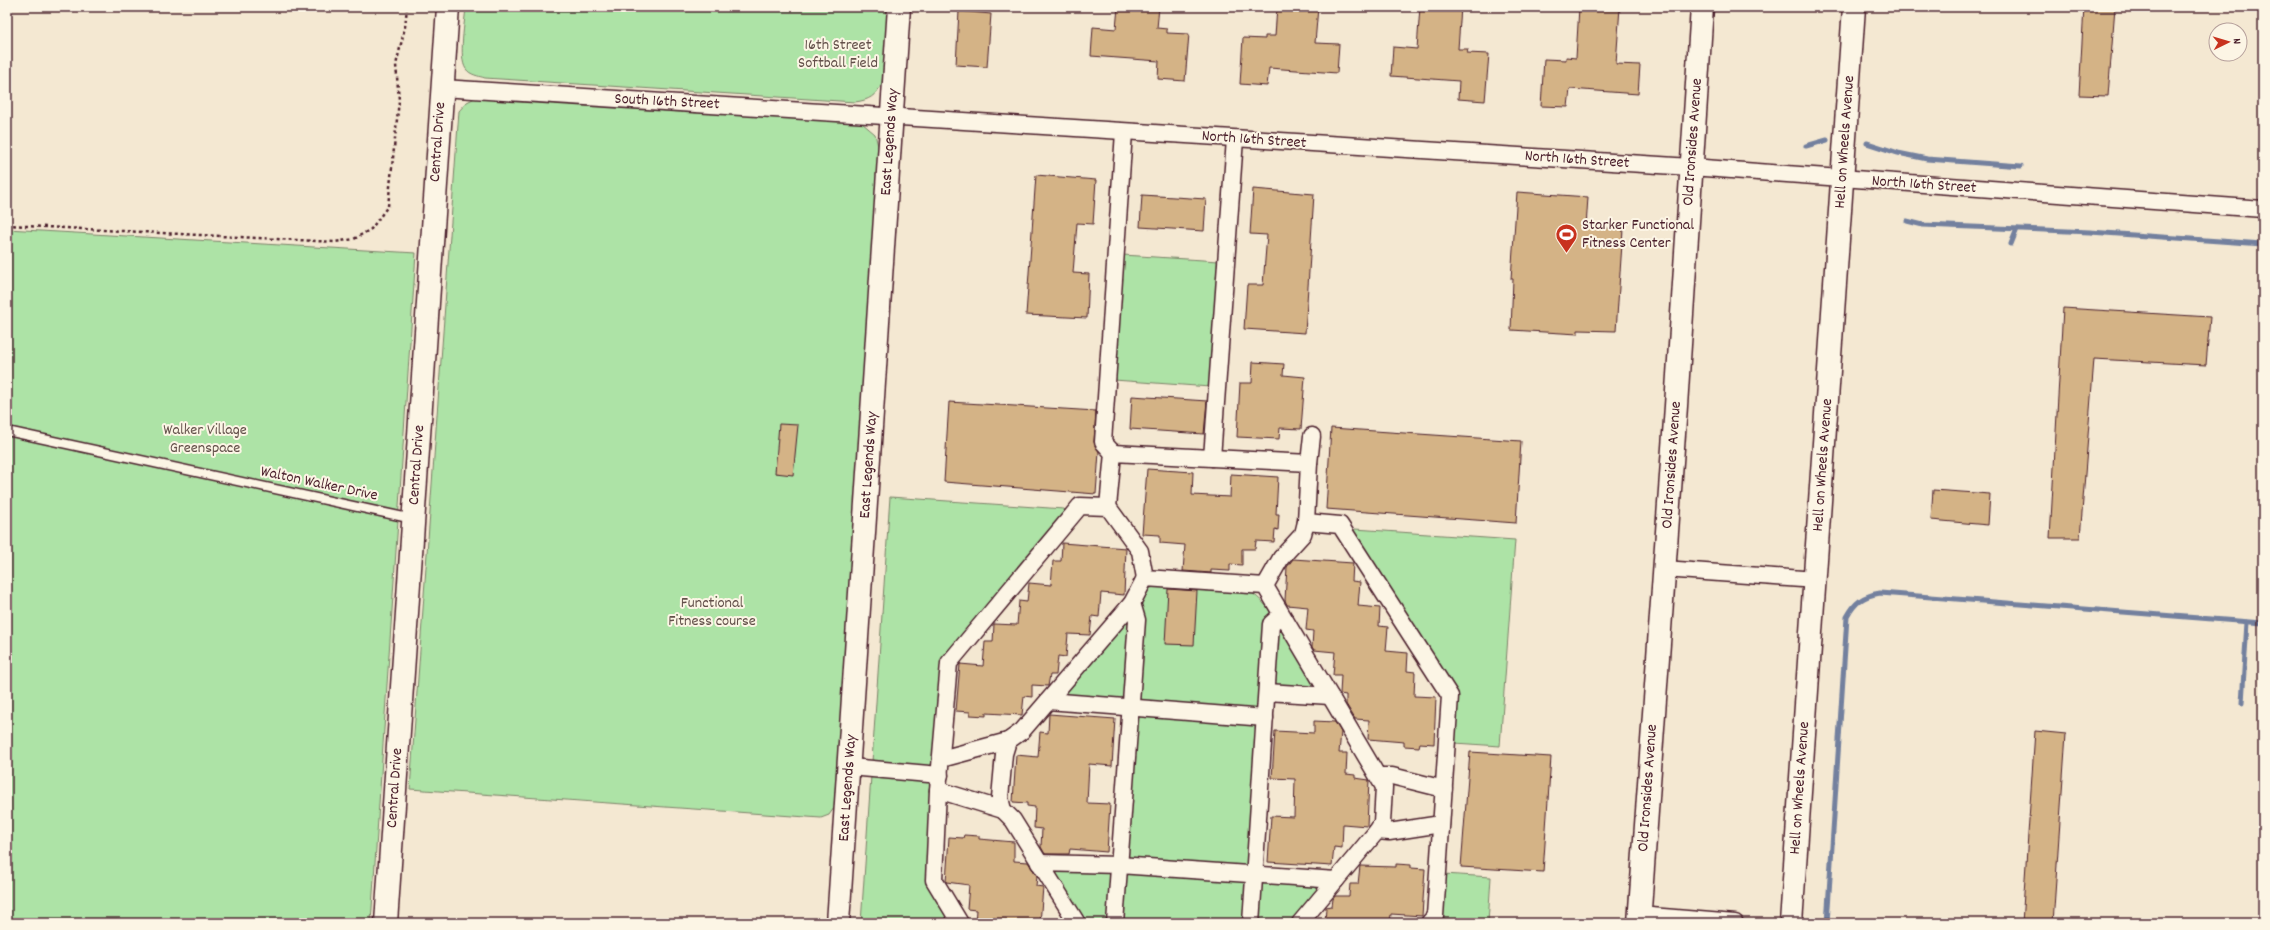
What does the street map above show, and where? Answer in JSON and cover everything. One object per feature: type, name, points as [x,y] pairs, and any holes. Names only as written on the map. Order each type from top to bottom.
[{"type":"street","name":"Central Drive","points":[[386,923],[448,7]]},
{"type":"street","name":"East Legends Way","points":[[838,923],[850,767],[891,115],[900,7]]},
{"type":"street","name":"Old Ironsides Avenue","points":[[1639,919],[1702,7]]},
{"type":"street","name":"Hell on Wheels Avenue","points":[[1791,923],[1816,580],[1854,7]]},
{"type":"street","name":"South 16th Street","points":[[442,88],[891,115]]},
{"type":"street","name":"North 16th Street","points":[[891,115],[1124,132],[1691,167],[2263,209]]},
{"type":"street","points":[[1124,132],[1105,384],[1103,442],[1113,453],[1309,463]]},
{"type":"street","points":[[1212,458],[1235,139]]},
{"type":"street","points":[[1265,586],[1281,558],[1303,534],[1306,522],[1312,436]]},
{"type":"street","points":[[940,774],[1008,741],[1022,731],[1132,603],[1145,578],[1140,551],[1108,507],[1113,453]]},
{"type":"street","points":[[960,923],[934,880],[940,774],[949,663],[1080,506],[1108,507]]},
{"type":"street","points":[[1306,522],[1340,525],[1450,696],[1435,916],[1429,923]]},
{"type":"street","points":[[1664,569],[1816,580]]},
{"type":"street","points":[[1145,578],[1265,586]]},
{"type":"street","points":[[1265,586],[1384,787],[1382,822],[1377,831],[1300,923]]},
{"type":"street","points":[[1115,923],[1136,620],[1132,603]]},
{"type":"street","points":[[1251,923],[1271,624],[1281,614]]},
{"type":"street","points":[[1267,692],[1330,696]]},
{"type":"street","points":[[1048,701],[1265,718]]},
{"type":"street","points":[[1008,741],[1003,761],[1000,798],[1003,810],[1013,820],[1077,923]]},
{"type":"street","points":[[850,767],[940,774],[994,809],[1003,810]]},
{"type":"street","points":[[1378,776],[1392,776],[1444,789]]},
{"type":"street","points":[[1377,831],[1389,832],[1442,824]]},
{"type":"street","points":[[1040,863],[1119,865],[1336,880]]},
{"type":"street","points":[[1639,919],[1735,923]]},
{"type":"lane","name":"Walton Walker Drive","points":[[7,430],[414,519]]},
{"type":"path","points":[[7,225],[335,242],[354,239],[371,229],[388,206],[399,100],[396,66],[405,27],[407,7]]},
{"type":"green space","name":"16th Street Softball Field","points":[[466,7],[888,7],[882,84],[872,97],[855,102],[485,78],[470,73],[466,69],[462,57]]},
{"type":"green space","name":"Functional Fitness course","points":[[477,97],[862,123],[875,134],[879,150],[834,808],[829,815],[821,818],[410,789],[459,111],[467,102]]},
{"type":"green space","name":"Walker Village Greenspace","points":[[7,229],[416,253],[371,923],[7,923]]},
{"type":"green space","points":[[1123,255],[1219,261],[1210,387],[1114,380]]},
{"type":"green space","points":[[890,497],[1064,509],[1067,512],[941,664],[926,879],[953,923],[861,923]]},
{"type":"green space","points":[[1355,529],[1515,540],[1500,746],[1454,743],[1456,697],[1353,532]]},
{"type":"green space","points":[[1163,585],[1248,591],[1268,608],[1277,620],[1317,689],[1261,686],[1247,879],[1319,883],[1321,889],[1292,923],[1082,923],[1051,868],[1123,871],[1135,703],[1061,698],[1123,618],[1151,588]]},
{"type":"green space","points":[[1444,874],[1491,877],[1488,923],[1435,923]]},
{"type":"building","points":[[1118,7],[1159,7],[1157,28],[1167,29],[1167,33],[1189,34],[1185,81],[1158,79],[1159,61],[1091,56],[1093,27],[1116,29]]},
{"type":"building","points":[[1277,7],[1318,7],[1315,43],[1339,44],[1337,73],[1269,68],[1267,86],[1240,84],[1243,38],[1265,39],[1265,36],[1275,36]]},
{"type":"building","points":[[1420,7],[1461,7],[1458,49],[1468,49],[1467,53],[1489,54],[1485,101],[1458,99],[1459,81],[1391,76],[1393,47],[1417,49]]},
{"type":"building","points":[[1579,7],[1620,7],[1616,64],[1640,65],[1638,94],[1570,89],[1568,107],[1541,106],[1544,59],[1566,60],[1566,57],[1576,58]]},
{"type":"building","points":[[2084,7],[2115,7],[2108,96],[2079,95]]},
{"type":"building","points":[[959,11],[991,14],[987,67],[956,65]]},
{"type":"building","points":[[1036,175],[1096,180],[1093,224],[1077,223],[1073,273],[1089,274],[1087,318],[1026,315]]},
{"type":"building","points":[[1253,189],[1314,194],[1305,333],[1244,329],[1247,285],[1263,285],[1267,235],[1250,234]]},
{"type":"building","name":"Starker Functional Fitness Center","points":[[1517,192],[1588,197],[1586,227],[1623,229],[1616,331],[1578,330],[1578,334],[1511,330],[1513,279],[1511,279]]},
{"type":"building","points":[[1142,195],[1206,199],[1204,231],[1140,227]]},
{"type":"building","points":[[2063,308],[2210,317],[2206,365],[2094,359],[2080,538],[2050,538]]},
{"type":"building","points":[[1253,362],[1284,364],[1283,375],[1305,377],[1301,429],[1280,428],[1279,439],[1237,437],[1240,383],[1252,383]]},
{"type":"building","points":[[1132,396],[1207,401],[1204,434],[1130,429]]},
{"type":"building","points":[[949,402],[1096,411],[1094,442],[1099,452],[1096,494],[944,482]]},
{"type":"building","points":[[779,424],[798,425],[793,475],[775,473]]},
{"type":"building","points":[[1331,428],[1521,441],[1516,523],[1326,509]]},
{"type":"building","points":[[1147,469],[1193,472],[1192,495],[1230,497],[1231,474],[1278,477],[1276,514],[1279,514],[1278,530],[1275,529],[1274,542],[1256,541],[1255,549],[1242,549],[1242,565],[1230,564],[1230,571],[1211,570],[1211,573],[1183,571],[1185,545],[1160,543],[1160,535],[1142,534]]},
{"type":"building","points":[[1933,490],[1990,494],[1988,525],[1931,520]]},
{"type":"building","points":[[1062,543],[1126,548],[1124,595],[1101,593],[1099,617],[1092,616],[1090,635],[1068,634],[1066,657],[1058,656],[1056,675],[1050,675],[1048,686],[1032,685],[1032,697],[1024,696],[1022,715],[986,713],[986,716],[970,715],[970,712],[956,711],[960,664],[983,666],[985,642],[993,642],[994,624],[1017,625],[1019,601],[1027,602],[1029,583],[1051,585],[1053,561],[1061,561]]},
{"type":"building","points":[[1293,559],[1353,563],[1352,581],[1360,582],[1358,606],[1380,608],[1379,626],[1388,627],[1386,651],[1408,653],[1407,671],[1415,672],[1414,696],[1436,697],[1434,744],[1420,743],[1419,747],[1404,746],[1404,742],[1368,739],[1369,720],[1355,719],[1346,704],[1346,695],[1340,694],[1341,675],[1333,675],[1335,652],[1314,650],[1312,647],[1313,631],[1306,630],[1308,607],[1287,605],[1285,600],[1287,567]]},
{"type":"building","points":[[1168,589],[1197,591],[1194,645],[1165,644]]},
{"type":"building","points":[[1049,714],[1115,719],[1112,766],[1089,764],[1087,803],[1110,804],[1107,852],[1070,849],[1069,854],[1045,854],[1041,847],[1042,829],[1034,828],[1035,807],[1027,806],[1027,803],[1013,802],[1016,755],[1038,757],[1040,732],[1048,733]]},
{"type":"building","points":[[1314,721],[1335,722],[1341,732],[1339,753],[1347,753],[1346,774],[1355,775],[1355,778],[1369,780],[1367,826],[1343,824],[1342,848],[1334,847],[1332,866],[1268,862],[1271,816],[1294,817],[1295,779],[1272,778],[1275,731],[1314,733]]},
{"type":"building","points":[[2035,731],[2066,734],[2053,923],[2022,923]]},
{"type":"building","points":[[1470,752],[1551,757],[1543,872],[1461,867]]},
{"type":"building","points":[[964,835],[979,836],[979,839],[1014,842],[1014,861],[1028,862],[1037,876],[1036,886],[1043,887],[1040,923],[975,923],[976,910],[967,909],[969,885],[946,882],[949,837],[963,838]]},
{"type":"building","points":[[1396,864],[1411,865],[1411,868],[1425,869],[1422,916],[1391,914],[1390,923],[1325,923],[1326,907],[1332,906],[1335,896],[1349,896],[1350,884],[1358,884],[1360,866],[1396,867]]},
{"type":"waterway","points":[[1806,146],[1827,140]]},
{"type":"waterway","points":[[1867,143],[1898,153],[1927,159],[2021,166]]},
{"type":"waterway","points":[[1907,221],[1923,225],[2090,232],[2263,244]]},
{"type":"waterway","points":[[2011,244],[2017,229]]},
{"type":"waterway","points":[[1827,923],[1847,617],[1853,607],[1860,600],[1880,593],[2263,623]]},
{"type":"waterway","points":[[2242,703],[2247,622]]},
{"type":"place","name":"Starker Functional Fitness Center","points":[[1567,254]]}]
